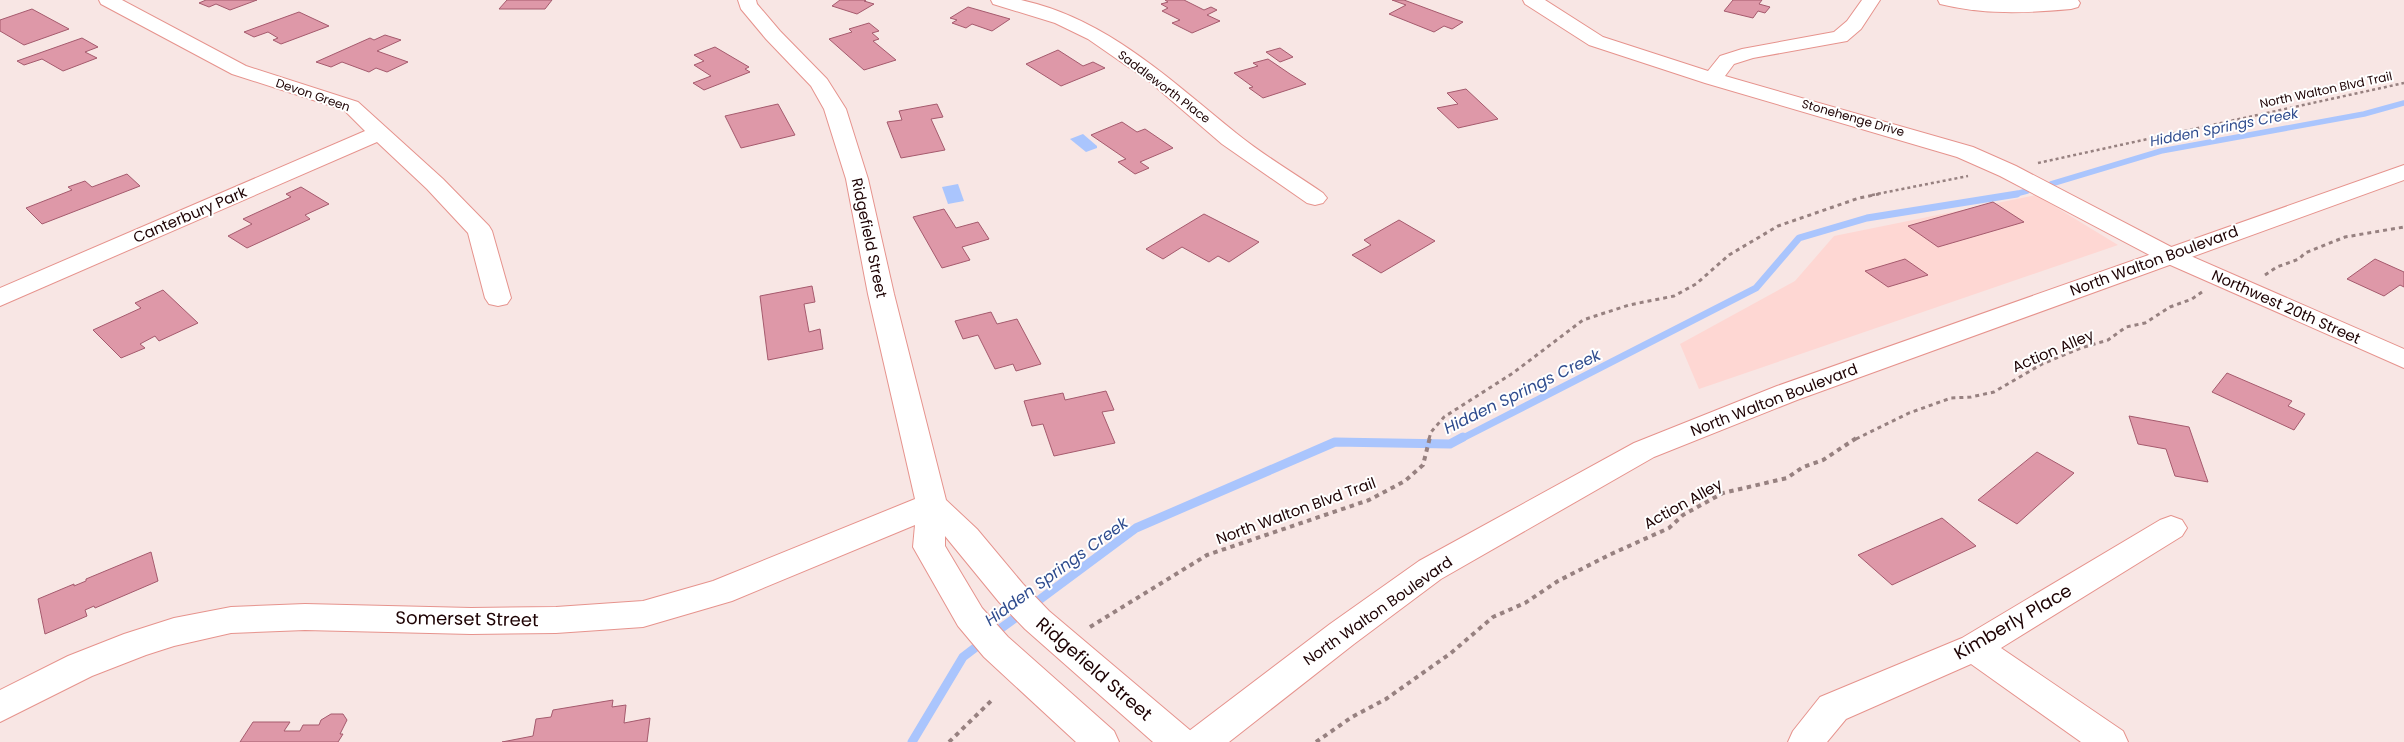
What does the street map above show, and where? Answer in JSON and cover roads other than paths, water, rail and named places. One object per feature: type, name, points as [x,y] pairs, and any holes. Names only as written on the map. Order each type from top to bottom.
[{"type":"street","name":"Devon Green","points":[[108,0],[240,70],[351,106],[435,184],[480,231],[498,298]]},
{"type":"street","name":"Ridgefield Street","points":[[747,0],[748,5],[773,35],[820,83],[835,109],[857,179],[881,294],[932,505],[929,547],[970,617],[996,647],[1101,742]]},
{"type":"street","name":"Saddleworth Place","points":[[1000,0],[1062,19],[1094,35],[1157,78],[1230,138],[1316,198]]},
{"type":"street","name":"Stonehenge Drive","points":[[1532,0],[1596,42],[1712,79],[1965,152],[2008,171],[2168,255]]},
{"type":"street","points":[[1712,79],[1727,60],[1749,52],[1840,37],[1854,25],[1871,0]]},
{"type":"street","points":[[1947,0],[1962,4],[2022,9],[2071,3]]},
{"type":"street","name":"Canterbury Park","points":[[0,298],[380,132]]},
{"type":"street","name":"North Walton Boulevard","points":[[1202,742],[1342,634],[1430,570],[1644,450],[1787,393],[2404,172]]},
{"type":"street","name":"Northwest 20th Street","points":[[2168,255],[2404,359]]},
{"type":"street","name":"Ridgefield Street","points":[[932,505],[966,538],[1011,593],[1037,620],[1178,742]]},
{"type":"street","name":"Somerset Street","points":[[0,707],[80,666],[136,644],[174,632],[231,620],[305,617],[471,621],[546,620],[643,614],[720,592],[932,505]]},
{"type":"street","name":"Kimberly Place","points":[[1806,742],[1833,708],[1974,648],[2171,528]]},
{"type":"street","points":[[1974,648],[2110,742]]},
{"type":"water","points":[[1083,134],[1097,148],[1086,152],[1070,139]]},
{"type":"water","points":[[958,184],[964,201],[948,204],[942,187]]},
{"type":"waterway","name":"Hidden Springs Creek","points":[[2051,184],[2161,151],[2364,114],[2404,103]]},
{"type":"waterway","name":"Hidden Springs Creek","points":[[2014,194],[2027,191]]},
{"type":"waterway","name":"Hidden Springs Creek","points":[[1461,439],[1756,288],[1799,238],[1867,218],[2014,194]]},
{"type":"waterway","name":"Hidden Springs Creek","points":[[1031,606],[1136,528],[1335,442],[1450,444],[1463,437]]},
{"type":"waterway","name":"Hidden Springs Creek","points":[[993,634],[1022,613]]},
{"type":"waterway","name":"Hidden Springs Creek","points":[[912,742],[963,657],[984,641]]}]
